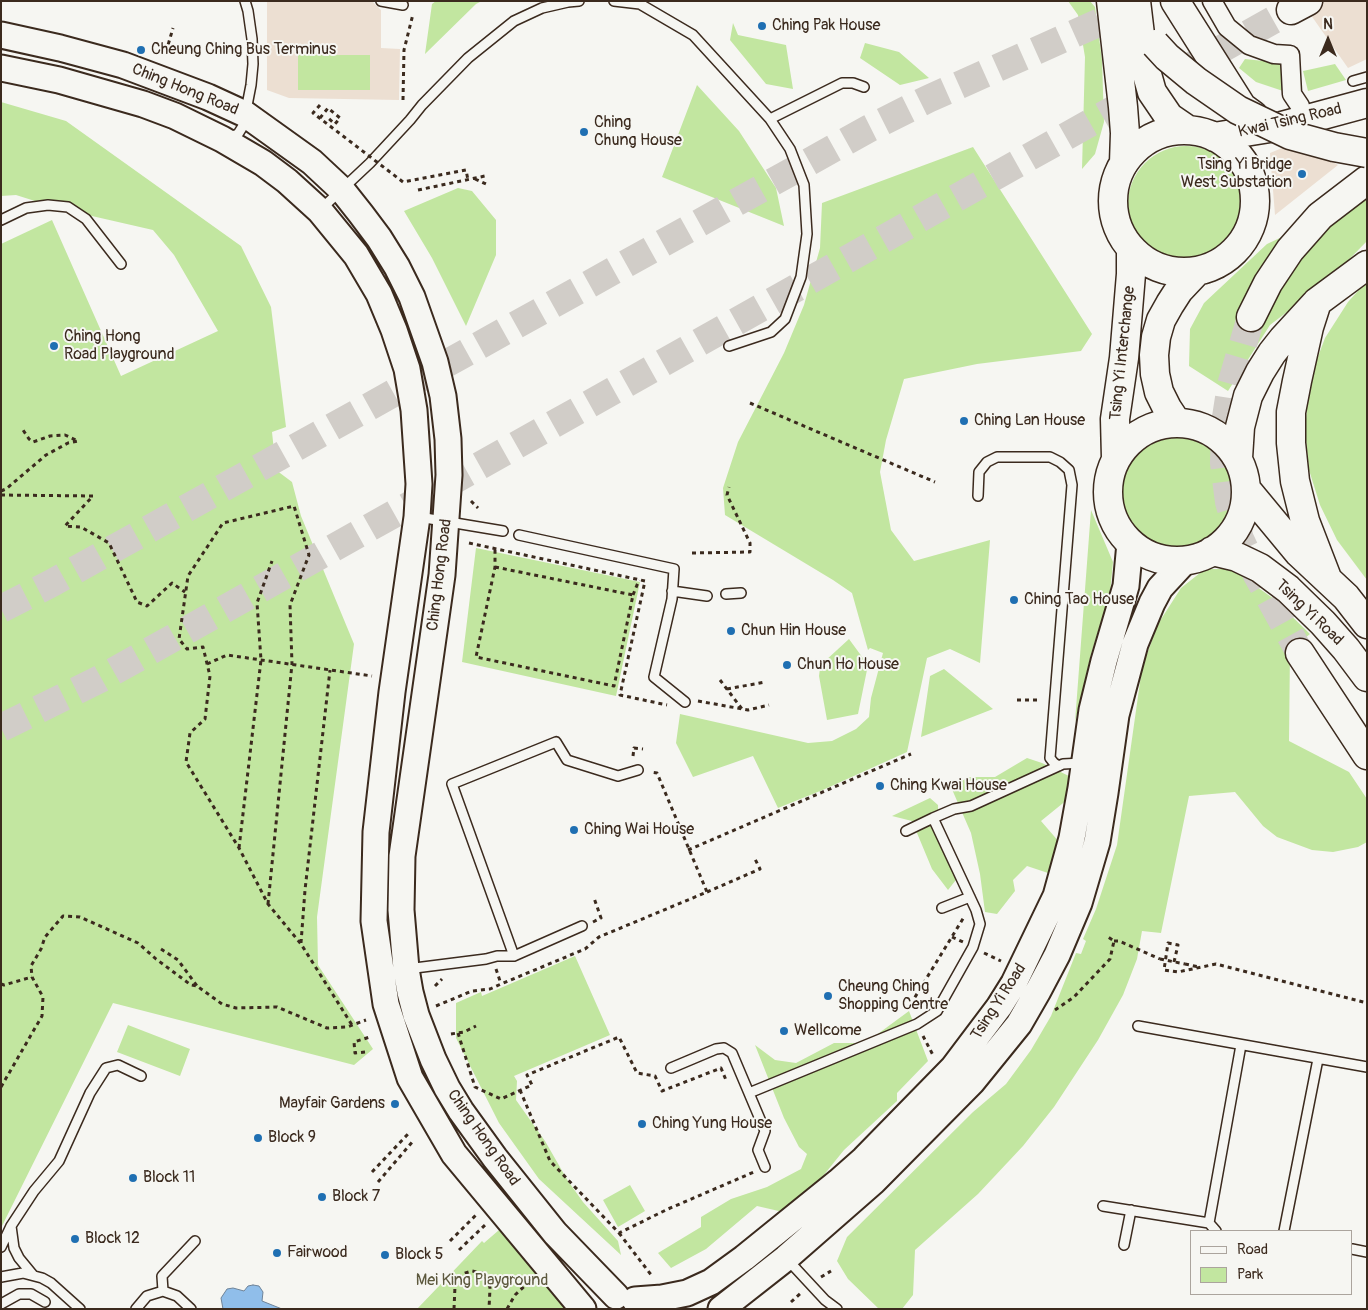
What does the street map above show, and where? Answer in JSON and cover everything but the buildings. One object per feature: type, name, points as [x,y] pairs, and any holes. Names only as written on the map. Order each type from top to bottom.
[{"type":"main road","points":[[1111,1],[1123,116],[1124,164]]},
{"type":"main road","points":[[1136,1],[1143,60],[1152,92],[1169,117],[1201,134]]},
{"type":"main road","points":[[1175,1],[1242,107],[1255,116],[1282,126]]},
{"type":"main road","name":"Ching Hong Road","points":[[1,35],[123,65],[208,97],[245,114],[312,162],[342,190],[361,214],[397,267],[412,296],[433,354],[443,396],[450,474],[442,576],[402,856],[401,910],[406,969],[416,1015],[424,1038],[447,1088],[461,1111],[494,1158],[555,1234],[623,1303]]},
{"type":"main road","points":[[1154,44],[1196,81],[1238,110],[1290,134],[1334,148],[1367,153]]},
{"type":"main road","name":"Ching Hong Road","points":[[1,68],[60,80],[110,94],[175,116],[263,162],[320,211],[356,255],[379,294],[407,368],[414,410],[419,484],[417,517],[392,692],[376,832],[374,922],[386,1004],[410,1078],[454,1154],[577,1299],[583,1309]]},
{"type":"main road","name":"Kwai Tsing Road","points":[[1201,134],[1282,126],[1310,111],[1360,92]]},
{"type":"main road","name":"Tsing Yi Interchange","points":[[1174,131],[1201,134],[1235,152],[1250,174],[1255,192],[1256,205],[1252,224],[1244,240],[1228,257],[1215,265],[1197,271],[1169,271],[1143,259],[1131,249],[1120,233],[1114,214],[1113,199],[1116,182],[1124,164],[1132,153],[1147,141],[1160,134],[1174,131]]},
{"type":"main road","points":[[1251,317],[1268,283],[1290,250],[1320,216],[1358,186]]},
{"type":"main road","name":"Tsing Yi Interchange","points":[[1116,458],[1127,443],[1142,432],[1159,425],[1193,424],[1207,429],[1221,438],[1238,458],[1244,473],[1246,489],[1245,506],[1238,524],[1227,540],[1212,551],[1200,557],[1186,560],[1167,560],[1141,551],[1130,543],[1115,523],[1109,504],[1108,484],[1116,458],[1115,419],[1124,358],[1131,274],[1131,249]]},
{"type":"main road","points":[[1238,458],[1238,439],[1248,396],[1254,383],[1283,339],[1317,302],[1367,265]]},
{"type":"main road","name":"Tsing Yi Interchange","points":[[1177,423],[1159,392],[1155,374],[1154,355],[1156,337],[1161,320],[1170,304],[1179,290],[1197,271]]},
{"type":"main road","points":[[1317,302],[1309,327],[1291,412],[1291,443],[1295,481],[1305,521],[1328,578]]},
{"type":"main road","name":"Tsing Yi Road","points":[[1246,489],[1299,554],[1328,578],[1367,624]]},
{"type":"main road","name":"Tsing Yi Road","points":[[623,1303],[687,1293],[711,1282],[744,1258],[864,1159],[960,1059],[999,1007],[1014,983],[1056,896],[1072,838],[1096,694],[1126,586],[1130,543]]},
{"type":"main road","name":"Tsing Yi Road","points":[[1212,551],[1237,557],[1260,568],[1288,589],[1323,623],[1367,677]]},
{"type":"main road","name":"Tsing Yi Road","points":[[721,1309],[786,1258],[874,1181],[972,1082],[1019,1024],[1057,955],[1079,903],[1097,842],[1116,715],[1135,644],[1152,602],[1160,588],[1186,560]]},
{"type":"main road","points":[[1300,653],[1367,755]]},
{"type":"street","points":[[1212,1],[1227,27],[1249,45],[1274,54],[1290,55],[1292,94],[1310,111]]},
{"type":"lane","points":[[222,139],[238,134],[243,126],[245,114],[253,64],[252,39],[245,1]]},
{"type":"lane","points":[[381,1],[403,5]]},
{"type":"lane","points":[[320,211],[370,163],[422,105],[468,58],[514,21],[542,8],[579,1]]},
{"type":"lane","points":[[614,1],[640,4],[693,34],[770,119],[790,149],[804,184],[807,234],[801,277],[785,319],[771,332],[730,346]]},
{"type":"lane","points":[[1360,92],[1367,77]]},
{"type":"lane","points":[[770,119],[842,83],[848,82],[864,87]]},
{"type":"lane","points":[[1,220],[26,208],[48,205],[68,207],[86,219],[122,264]]},
{"type":"lane","points":[[978,496],[979,472],[987,462],[998,457],[1050,457],[1060,462],[1069,470],[1072,485],[1050,758],[1059,766]]},
{"type":"lane","points":[[417,517],[503,530]]},
{"type":"lane","points":[[519,535],[674,569],[672,591],[654,677],[685,702]]},
{"type":"lane","points":[[672,591],[707,596]]},
{"type":"lane","points":[[726,594],[741,593]]},
{"type":"lane","points":[[514,956],[452,784],[556,742],[567,760],[618,776],[638,770]]},
{"type":"lane","points":[[906,831],[954,809],[971,806],[1067,762],[1085,763]]},
{"type":"lane","points":[[749,1092],[917,1024],[937,1011],[973,947],[980,924],[971,899],[933,818]]},
{"type":"lane","points":[[942,908],[971,899]]},
{"type":"lane","points":[[406,969],[498,956],[514,956],[586,925]]},
{"type":"lane","points":[[1138,1026],[1367,1067]]},
{"type":"lane","points":[[1209,1223],[1241,1045]]},
{"type":"lane","points":[[671,1068],[716,1049],[724,1048],[732,1053],[765,1131],[758,1150],[765,1167]]},
{"type":"lane","points":[[1284,1230],[1318,1059]]},
{"type":"lane","points":[[1,1247],[11,1226],[34,1191],[59,1161],[90,1093],[106,1068],[118,1065],[141,1076]]},
{"type":"lane","points":[[1103,1206],[1209,1223],[1215,1230]]},
{"type":"lane","points":[[1124,1245],[1132,1210]]},
{"type":"lane","points":[[11,1226],[14,1248],[19,1258],[33,1275]]},
{"type":"lane","points":[[163,1291],[162,1276],[195,1241]]},
{"type":"lane","points":[[1353,1249],[1367,1252]]},
{"type":"lane","points":[[786,1258],[824,1304],[837,1309]]},
{"type":"lane","points":[[1,1277],[13,1274],[33,1275],[51,1283],[80,1309]]},
{"type":"lane","points":[[136,1309],[147,1296],[163,1291],[177,1296],[191,1309]]},
{"type":"lane","points":[[1,1304],[19,1294],[31,1294],[45,1302]]},
{"type":"path","points":[[403,100],[404,50],[413,12]]},
{"type":"path","points":[[166,52],[173,28]]},
{"type":"path","points":[[320,105],[313,114],[403,182],[466,170],[468,180]]},
{"type":"path","points":[[320,118],[328,108],[340,118],[335,124],[327,117]]},
{"type":"path","points":[[418,190],[485,176]]},
{"type":"path","points":[[474,179],[486,184]]},
{"type":"path","points":[[750,402],[934,482]]},
{"type":"path","points":[[1,491],[6,489],[46,455],[68,443],[78,441],[65,435],[50,436],[33,442],[21,427]]},
{"type":"path","points":[[692,554],[750,552],[750,543],[727,495],[729,487]]},
{"type":"path","points":[[1,495],[92,496],[65,526],[81,527],[110,543],[137,602],[147,606],[172,583],[185,592]]},
{"type":"path","points":[[471,501],[478,508]]},
{"type":"path","points":[[268,904],[292,664],[290,605],[309,555],[294,506],[223,523],[188,576],[178,639],[187,649],[203,647],[210,676],[205,719],[190,733],[186,762],[238,848],[268,904],[301,944],[352,1025]]},
{"type":"path","points":[[469,543],[645,581],[620,695],[680,708],[688,699],[743,710],[769,705]]},
{"type":"path","points":[[495,548],[494,567],[476,657],[622,688]]},
{"type":"path","points":[[238,848],[261,660],[257,602],[272,561]]},
{"type":"path","points":[[494,567],[633,595]]},
{"type":"path","points":[[614,686],[633,595],[639,580]]},
{"type":"path","points":[[207,664],[226,655],[372,676]]},
{"type":"path","points":[[301,944],[305,890],[330,670]]},
{"type":"path","points":[[720,680],[743,710]]},
{"type":"path","points":[[726,689],[765,682]]},
{"type":"path","points":[[1017,700],[1055,700]]},
{"type":"path","points":[[642,749],[634,748],[638,770],[657,773],[707,892]]},
{"type":"path","points":[[688,850],[911,754]]},
{"type":"path","points":[[634,756],[641,758]]},
{"type":"path","points":[[436,1006],[472,991],[490,989],[526,974],[585,949],[599,937],[760,869],[754,857]]},
{"type":"path","points":[[586,925],[601,918],[594,898]]},
{"type":"path","points":[[937,1011],[912,1002],[971,899]]},
{"type":"path","points":[[1,1087],[42,1016],[43,997],[32,976],[31,966],[41,950],[44,936],[63,916],[80,917],[138,942],[156,959],[191,985],[197,986]]},
{"type":"path","points":[[1108,937],[1160,959],[1201,967]]},
{"type":"path","points":[[1055,1010],[1074,997],[1110,959],[1114,941]]},
{"type":"path","points":[[1174,962],[1178,945],[1168,943],[1164,970],[1178,972],[1216,964],[1367,1003]]},
{"type":"path","points":[[161,949],[178,960],[197,986],[222,1004],[236,1008],[277,1007],[328,1028],[352,1025],[366,1020]]},
{"type":"path","points":[[1,984],[4,985],[32,976]]},
{"type":"path","points":[[917,1024],[937,1062]]},
{"type":"path","points":[[451,1034],[476,1026]]},
{"type":"path","points":[[458,1033],[475,1087],[501,1098],[532,1085],[527,1075],[571,1057]]},
{"type":"path","points":[[366,1052],[355,1053],[354,1042],[370,1037]]},
{"type":"path","points":[[520,1090],[550,1161],[620,1233],[652,1276]]},
{"type":"path","points":[[372,1172],[408,1134]]},
{"type":"path","points":[[378,1182],[414,1140]]},
{"type":"path","points":[[620,1233],[668,1209],[765,1167]]},
{"type":"path","points":[[450,1241],[474,1217]]},
{"type":"path","points":[[459,1250],[483,1228]]},
{"type":"path","points":[[454,1309],[457,1280],[462,1274],[472,1271],[482,1273],[488,1280],[490,1288],[489,1309]]},
{"type":"path","points":[[507,1309],[515,1295],[534,1277]]},
{"type":"shaded area","points":[[267,1],[372,1],[381,10],[381,48],[400,49],[399,100],[289,98],[267,90]]},
{"type":"shaded area","points":[[1301,1],[1367,1],[1367,59],[1348,68]]},
{"type":"shaded area","name":"Tsing Yi Bridge West Substation","points":[[1299,141],[1338,165],[1275,215],[1270,153]]},
{"type":"green space","points":[[436,1],[482,1],[476,4],[425,54],[432,4]]},
{"type":"green space","points":[[1068,1],[1090,1],[1095,7],[1102,60],[1104,122],[1095,154],[1082,169],[1085,57],[1078,15]]},
{"type":"green space","points":[[733,23],[738,35],[786,45],[793,89],[766,84],[730,40]]},
{"type":"green space","points":[[865,43],[899,52],[929,78],[900,85],[860,58]]},
{"type":"green space","points":[[298,55],[370,55],[370,90],[298,90]]},
{"type":"green space","points":[[1245,59],[1282,63],[1283,91],[1256,82],[1239,68]]},
{"type":"green space","points":[[1335,64],[1346,80],[1308,91],[1303,71]]},
{"type":"green space","points":[[697,85],[739,131],[776,188],[784,226],[662,177]]},
{"type":"green space","points":[[1,102],[66,121],[241,246],[271,307],[286,427],[272,432],[276,470],[292,482],[301,516],[354,644],[317,917],[318,965],[373,1049],[354,1065],[113,1003],[1,1228],[1,244],[52,220],[121,376],[218,331],[174,255],[153,230],[57,208],[16,195],[1,196]]},
{"type":"green space","points":[[1186,146],[1208,151],[1227,163],[1239,182],[1244,204],[1239,226],[1227,245],[1208,257],[1186,262],[1164,257],[1145,245],[1133,226],[1128,204],[1133,182],[1145,163],[1164,151]]},
{"type":"green space","points":[[973,147],[1092,334],[1081,351],[977,364],[904,379],[886,440],[880,472],[891,530],[914,561],[990,540],[980,663],[950,649],[927,658],[907,752],[778,808],[753,756],[693,777],[676,743],[680,714],[808,743],[832,741],[856,729],[869,717],[871,698],[883,653],[870,648],[868,650],[852,593],[725,515],[723,488],[738,442],[784,353],[804,305],[820,248],[822,203]]},
{"type":"green space","points":[[458,188],[472,191],[496,220],[496,255],[466,326],[432,258],[404,211]]},
{"type":"green space","points":[[1363,199],[1367,201],[1367,241],[1329,280],[1270,325],[1228,391],[1189,366],[1190,329],[1204,303],[1267,244]]},
{"type":"green space","points":[[1367,281],[1367,580],[1337,540],[1320,505],[1309,470],[1305,430],[1309,387],[1325,338],[1348,302]]},
{"type":"green space","points":[[1177,438],[1198,442],[1216,454],[1228,472],[1232,493],[1228,514],[1216,532],[1198,544],[1177,548],[1156,544],[1138,532],[1126,514],[1122,493],[1126,472],[1138,454],[1156,442]]},
{"type":"green space","points":[[1091,510],[1113,562],[1110,593],[1091,654],[1075,722]]},
{"type":"green space","points":[[476,548],[640,582],[616,696],[462,662]]},
{"type":"green space","points":[[1205,569],[1232,569],[1274,599],[1310,634],[1290,650],[1289,741],[1349,772],[1367,799],[1367,842],[1358,847],[1333,852],[1312,850],[1277,837],[1263,826],[1235,792],[1189,796],[1161,933],[1142,931],[1137,959],[1123,995],[1098,1040],[1054,1107],[1023,1146],[978,1194],[915,1250],[913,1295],[902,1309],[879,1309],[848,1279],[837,1261],[847,1237],[973,1112],[1006,1084],[1031,1050],[1051,1016],[1076,953],[1081,954],[1086,941],[1083,939],[1096,909],[1117,845],[1142,668],[1158,624],[1181,588]]},
{"type":"green space","points":[[849,639],[868,665],[858,714],[827,720],[819,676],[820,668]]},
{"type":"green space","points":[[944,669],[993,709],[921,737],[930,676]]},
{"type":"green space","points":[[1027,758],[1071,777],[1073,795],[1041,821],[1060,843],[1054,875],[1027,866],[1013,880],[1015,891],[997,914],[985,912],[980,874],[971,833],[951,787],[969,777],[995,777]]},
{"type":"green space","points":[[930,798],[938,805],[939,845],[963,871],[948,890],[932,869],[912,821],[892,816]]},
{"type":"green space","points":[[575,956],[610,1035],[514,1076],[517,1081],[516,1100],[545,1141],[568,1181],[583,1202],[618,1241],[621,1255],[539,1179],[499,1123],[456,1038],[456,1003],[481,992],[482,996]]},
{"type":"green space","points":[[909,1011],[928,1061],[897,1093],[897,1101],[844,1150],[823,1176],[783,1212],[757,1206],[706,1249],[671,1268],[658,1253],[701,1227],[701,1217],[731,1199],[767,1187],[801,1169],[807,1154],[799,1147],[784,1118],[755,1045],[775,1060],[796,1063],[834,1043],[861,1043],[875,1036]]},
{"type":"green space","points":[[128,1025],[190,1049],[180,1076],[117,1052]]},
{"type":"green space","points":[[630,1185],[645,1211],[618,1227],[603,1200]]},
{"type":"green space","name":"Mei King Playground","points":[[499,1230],[570,1303],[572,1309],[417,1309],[482,1241],[484,1243]]},
{"type":"water","points":[[248,1286],[259,1286],[263,1292],[262,1301],[282,1309],[223,1309],[221,1298],[227,1289],[233,1288],[244,1291]]},
{"type":"tunnel","points":[[1,609],[52,583],[870,128],[928,99],[1134,7]]},
{"type":"tunnel","points":[[1,728],[100,679],[1291,10]]},
{"type":"tunnel","points":[[1251,317],[1231,385],[1225,424],[1224,463],[1229,502],[1240,539],[1257,575],[1300,653]]},
{"type":"place","name":"Ching Pak House","points":[[762,26]]},
{"type":"place","name":"Cheung Ching Bus Terminus","points":[[141,50]]},
{"type":"place","name":"Ching Chung House","points":[[584,132]]},
{"type":"place","name":"Tsing Yi Bridge West Substation","points":[[1302,174]]},
{"type":"place","name":"Ching Hong Road Playground","points":[[54,346]]},
{"type":"place","name":"Ching Lan House","points":[[964,421]]},
{"type":"place","name":"Ching Tao House","points":[[1014,600]]},
{"type":"place","name":"Chun Hin House","points":[[731,631]]},
{"type":"place","name":"Chun Ho House","points":[[787,665]]},
{"type":"place","name":"Ching Kwai House","points":[[880,786]]},
{"type":"place","name":"Ching Wai House","points":[[574,830]]},
{"type":"place","name":"Cheung Ching Shopping Centre","points":[[828,996]]},
{"type":"place","name":"Wellcome","points":[[784,1031]]},
{"type":"place","name":"Mayfair Gardens","points":[[395,1104]]},
{"type":"place","name":"Ching Yung House","points":[[642,1124]]},
{"type":"place","name":"Block 9","points":[[258,1138]]},
{"type":"place","name":"Block 11","points":[[133,1178]]},
{"type":"place","name":"Block 7","points":[[322,1197]]},
{"type":"place","name":"Block 12","points":[[75,1239]]},
{"type":"place","name":"Fairwood","points":[[277,1253]]},
{"type":"place","name":"Block 5","points":[[385,1255]]}]
